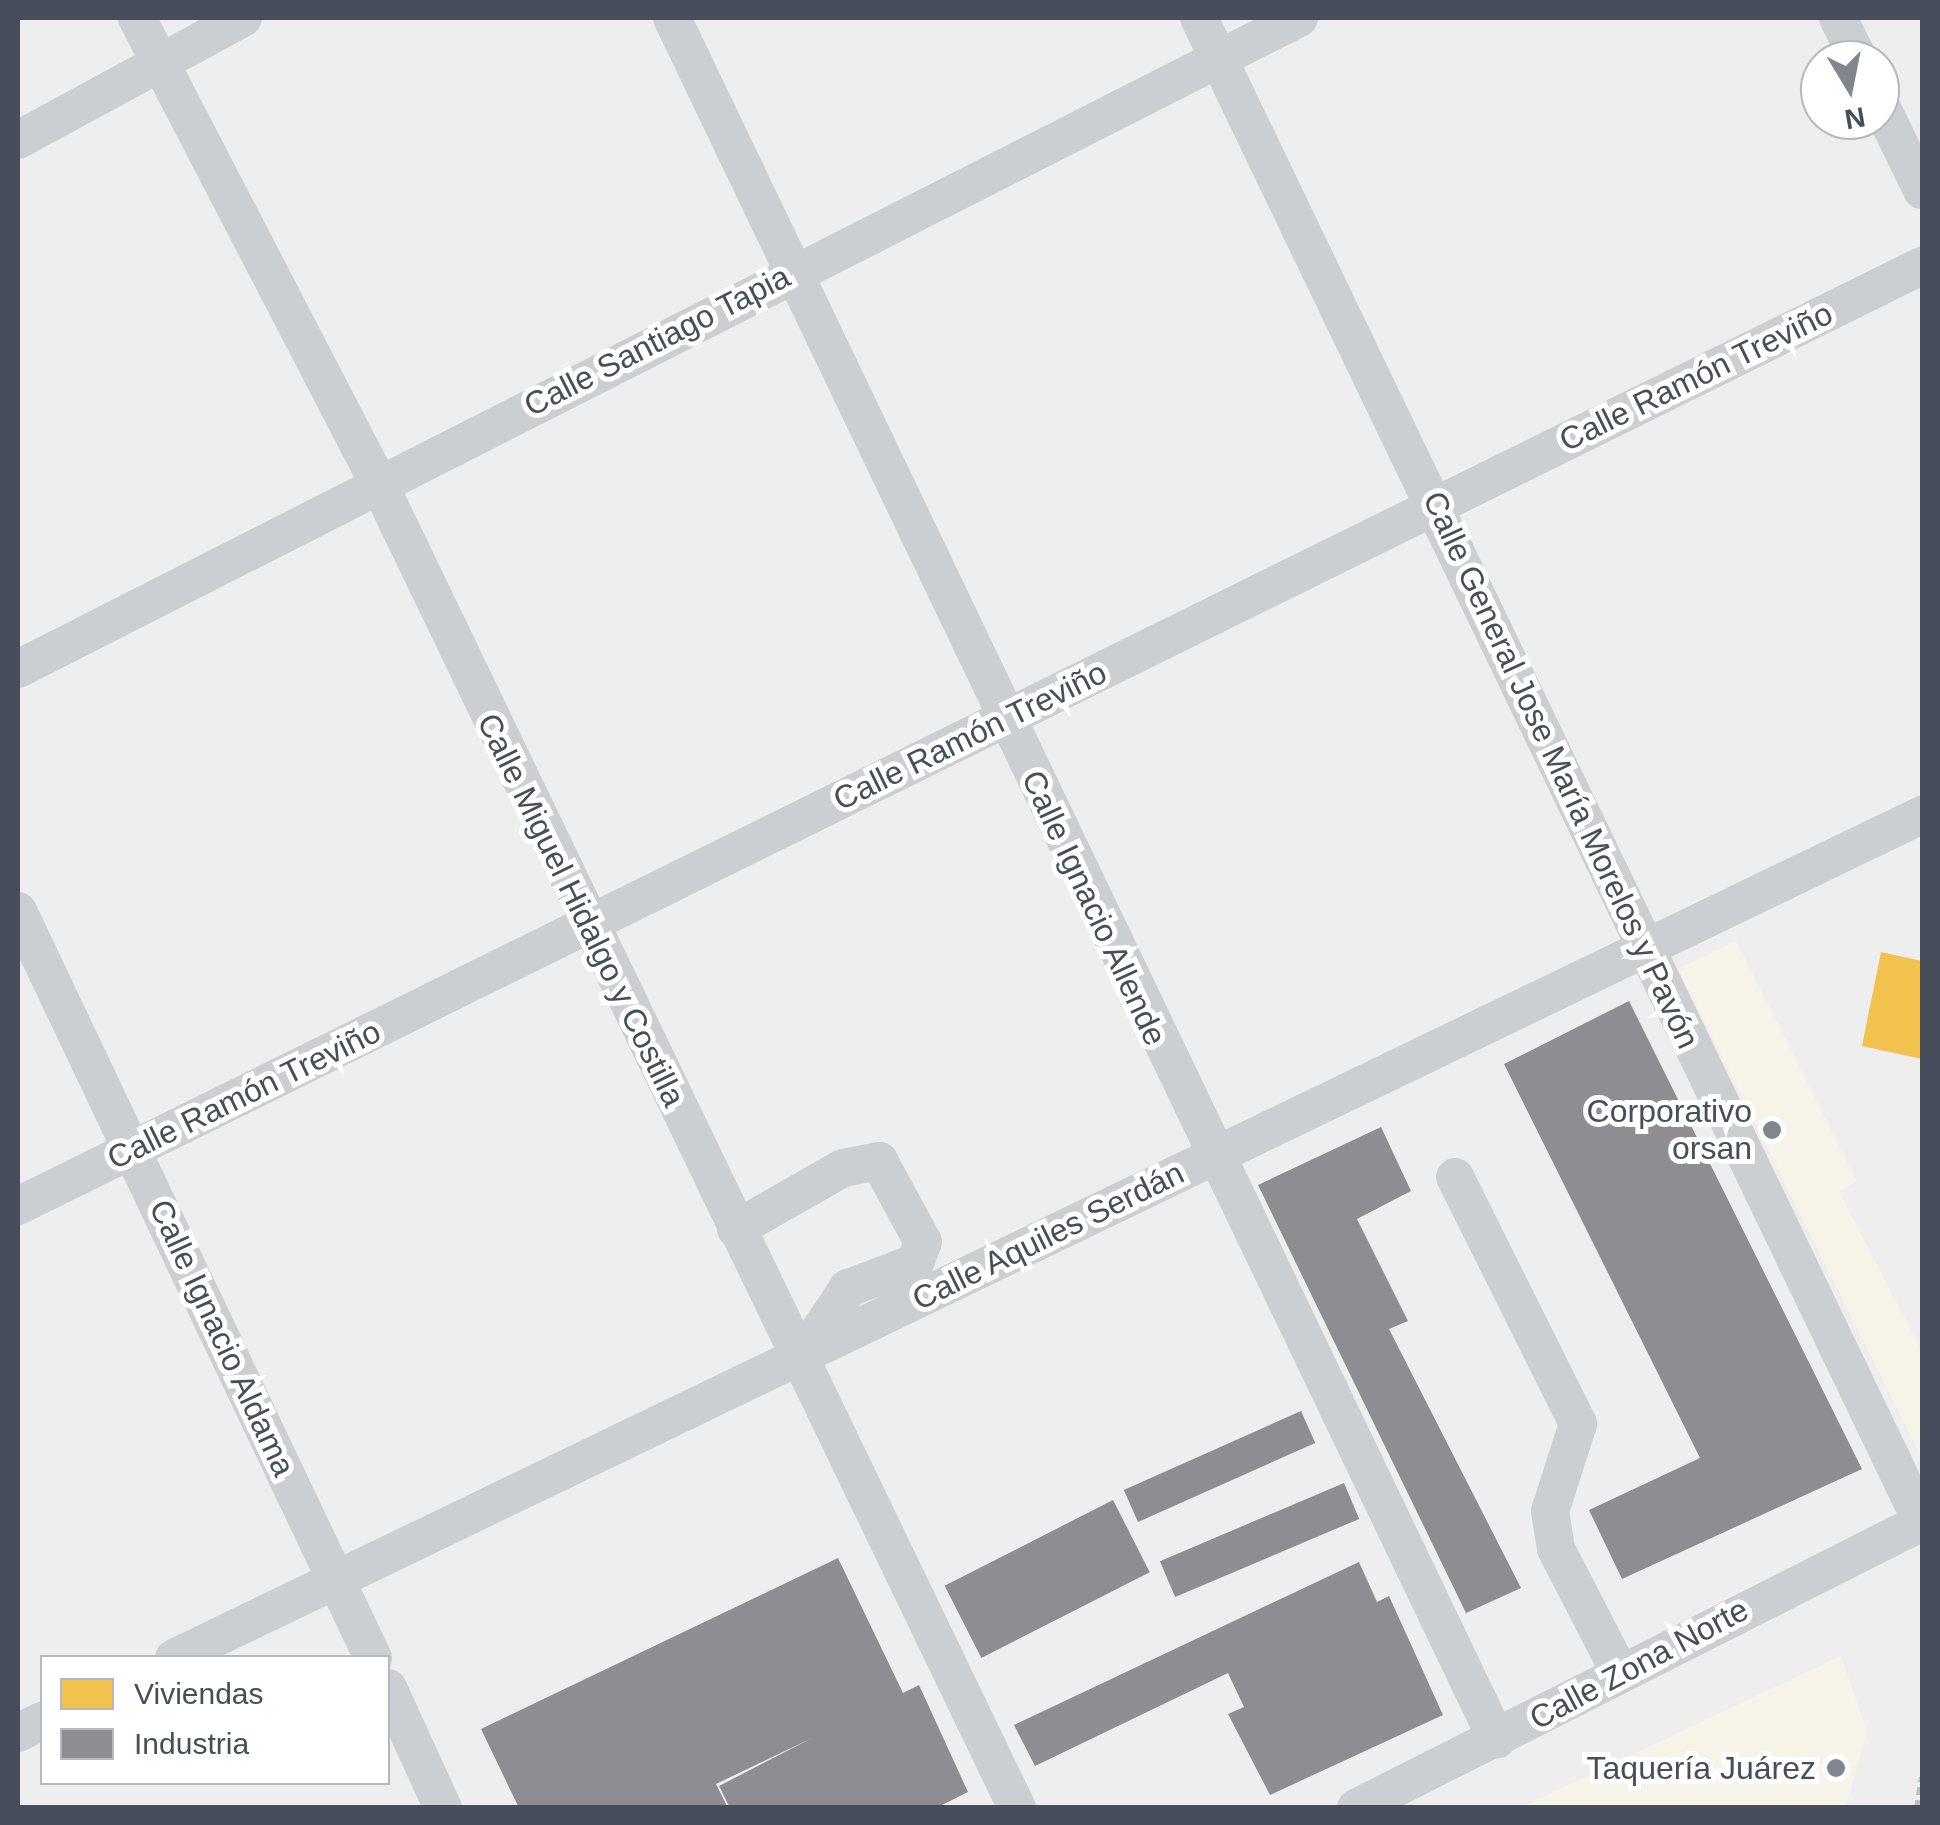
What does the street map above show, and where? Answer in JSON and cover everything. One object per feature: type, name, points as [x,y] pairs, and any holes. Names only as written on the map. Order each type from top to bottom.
[{"type":"street","name":"Calle Miguel Hidalgo y Costilla","points":[[137,18],[379,484],[586,926],[1018,1808]]},
{"type":"street","points":[[18,140],[243,18]]},
{"type":"street","name":"Calle Ignacio Allende","points":[[672,18],[1212,1157],[1497,1740]]},
{"type":"street","name":"Calle General Jose María Morelos y Pavón","points":[[1199,18],[1922,1522]]},
{"type":"street","name":"Calle Santiago Tapia","points":[[18,669],[794,271],[1299,18]]},
{"type":"street","points":[[1898,140],[1922,190]]},
{"type":"street","name":"Calle Ramón Treviño","points":[[18,1206],[1922,266]]},
{"type":"street","name":"Calle Aquiles Serdán","points":[[180,1655],[1922,815]]},
{"type":"street","name":"Calle Ignacio Aldama","points":[[18,910],[372,1655]]},
{"type":"street","points":[[736,1229],[843,1168],[879,1161],[923,1242],[915,1263],[848,1288],[799,1356]]},
{"type":"street","points":[[1455,1177],[1578,1424],[1550,1512],[1556,1549],[1620,1673]]},
{"type":"street","name":"Calle Zona Norte","points":[[1356,1808],[1922,1522]]},
{"type":"street","points":[[390,1692],[443,1808]]},
{"type":"path","points":[[1917,1808],[1922,1778]]},
{"type":"shaded area","points":[[1736,941],[1857,1181],[1839,1192],[1922,1351],[1922,1458],[1678,969]]},
{"type":"shaded area","points":[[1841,1656],[1867,1731],[1846,1807],[1522,1807]]},
{"type":"building: Viviendas","points":[[1881,952],[1922,961],[1922,1059],[1862,1046]]},
{"type":"building: Industria","points":[[1629,1001],[1862,1469],[1622,1579],[1589,1510],[1700,1458],[1504,1064]]},
{"type":"building: Industria","points":[[1381,1127],[1411,1191],[1357,1219],[1408,1321],[1389,1329],[1521,1588],[1466,1613],[1258,1185]]},
{"type":"building: Industria","points":[[1301,1411],[1315,1443],[1138,1522],[1124,1490]]},
{"type":"building: Industria","points":[[1344,1483],[1359,1519],[1175,1597],[1160,1561]]},
{"type":"building: Industria","points":[[1113,1500],[1150,1572],[981,1658],[945,1586]]},
{"type":"building: Industria","points":[[838,1558],[903,1693],[919,1685],[968,1792],[936,1808],[730,1808],[719,1786],[812,1738],[716,1784],[728,1808],[519,1808],[481,1729]]},
{"type":"building: Industria","points":[[1359,1562],[1377,1602],[1389,1596],[1443,1715],[1270,1795],[1228,1714],[1244,1707],[1228,1673],[1035,1766],[1014,1725]]},
{"type":"place","name":"Corporativo orsan","points":[[1772,1130]]},
{"type":"place","name":"Taquería Juárez","points":[[1836,1768]]}]
